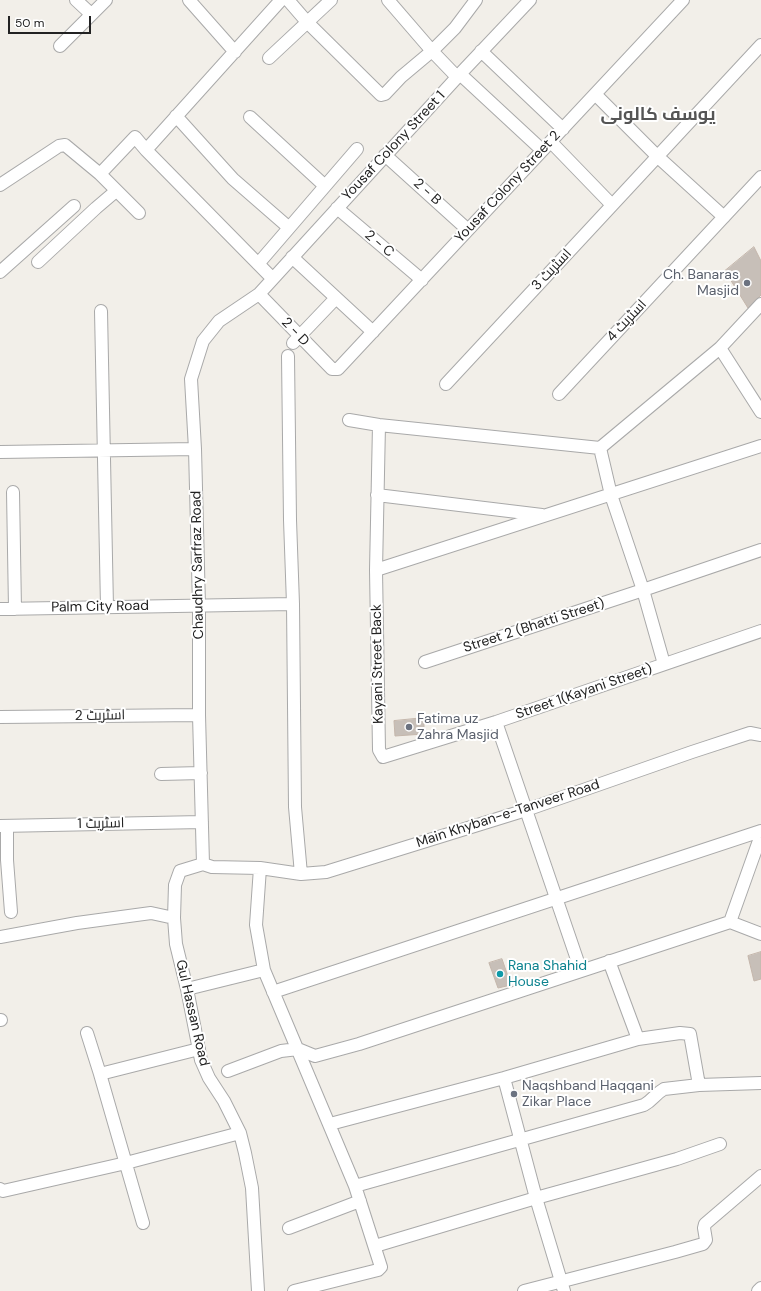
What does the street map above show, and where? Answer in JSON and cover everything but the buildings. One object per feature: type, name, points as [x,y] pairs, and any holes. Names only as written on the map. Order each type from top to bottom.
[{"type":"street","points":[[76,0],[91,14]]},
{"type":"street","points":[[60,46],[106,0]]},
{"type":"street","points":[[189,0],[235,52]]},
{"type":"street","points":[[146,150],[282,0]]},
{"type":"street","points":[[288,0],[307,22],[381,95],[385,94],[401,76],[432,51],[455,28],[476,0]]},
{"type":"street","points":[[270,58],[331,0]]},
{"type":"street","points":[[388,0],[432,51],[458,75],[547,146],[612,205]]},
{"type":"street","name":"Yousaf Colony Street 1","points":[[259,294],[458,75],[530,0]]},
{"type":"street","name":"Yousaf Colony Street 2","points":[[332,369],[338,369],[683,0]]},
{"type":"street","name":"اسٹریٹ 3","points":[[446,384],[761,45]]},
{"type":"street","points":[[481,51],[563,129]]},
{"type":"street","points":[[595,94],[657,156],[724,217]]},
{"type":"street","points":[[176,116],[233,179],[287,226]]},
{"type":"street","points":[[250,117],[325,186]]},
{"type":"street","points":[[100,174],[135,137],[272,278]]},
{"type":"street","points":[[0,185],[59,146],[65,145],[100,174],[140,213]]},
{"type":"street","points":[[258,264],[357,149]]},
{"type":"street","name":"2 - B","points":[[385,155],[468,230]]},
{"type":"street","name":"اسٹریٹ 4","points":[[559,394],[761,177]]},
{"type":"street","points":[[38,262],[116,191]]},
{"type":"street","points":[[0,272],[74,206]]},
{"type":"street","name":"2 - C","points":[[337,208],[422,280]]},
{"type":"street","points":[[292,257],[373,332]]},
{"type":"street","name":"2 - D","points":[[259,294],[296,340],[332,369]]},
{"type":"street","name":"Chaudhry Sarfraz Road","points":[[203,864],[199,715],[199,606],[195,449],[191,379],[203,341],[219,321],[259,294]]},
{"type":"street","points":[[296,340],[336,298]]},
{"type":"street","points":[[349,420],[379,425],[600,448],[720,348],[761,304]]},
{"type":"street","points":[[101,311],[107,607]]},
{"type":"street","points":[[720,348],[761,412]]},
{"type":"street","points":[[288,356],[295,807],[301,874]]},
{"type":"street","name":"Kayani Street Back","points":[[379,425],[376,570],[379,750],[383,757]]},
{"type":"street","points":[[376,570],[761,446]]},
{"type":"street","points":[[600,448],[610,495],[643,590],[664,664]]},
{"type":"street","points":[[0,452],[195,449]]},
{"type":"street","points":[[13,492],[15,609]]},
{"type":"street","points":[[377,495],[547,516]]},
{"type":"street","name":"Street 2 (Bhatti Street)","points":[[425,662],[761,550]]},
{"type":"street","name":"Palm City Road","points":[[0,609],[293,604]]},
{"type":"street","name":"Street 1(Kayani Street)","points":[[383,757],[496,722],[761,631]]},
{"type":"street","name":"اسٹریٹ 2","points":[[0,717],[199,715]]},
{"type":"street","points":[[496,722],[581,971]]},
{"type":"street","name":"Main Khyban-e-Tanveer Road","points":[[203,864],[212,867],[256,868],[301,874],[326,872],[526,810],[750,733],[761,735]]},
{"type":"street","points":[[161,774],[201,773]]},
{"type":"street","name":"اسٹریٹ 1","points":[[3,826],[202,822]]},
{"type":"street","points":[[3,826],[11,912]]},
{"type":"street","points":[[273,992],[761,831]]},
{"type":"street","points":[[730,922],[761,835]]},
{"type":"street","name":"Gul Hassan Road","points":[[203,864],[180,871],[175,885],[174,918],[176,944],[187,989],[201,1060],[209,1078],[224,1101],[240,1133],[252,1188],[258,1291]]},
{"type":"street","points":[[256,868],[256,925],[264,970],[355,1186],[381,1267],[378,1270],[294,1291]]},
{"type":"street","points":[[0,937],[77,923],[151,913],[174,918]]},
{"type":"street","points":[[228,1071],[281,1051],[298,1049],[315,1056],[359,1044],[730,922],[761,934]]},
{"type":"street","points":[[610,961],[638,1039]]},
{"type":"street","points":[[187,989],[264,970]]},
{"type":"street","points":[[87,1033],[143,1223]]},
{"type":"street","points":[[330,1124],[504,1078],[638,1039],[680,1033],[690,1034],[699,1085]]},
{"type":"street","points":[[100,1074],[198,1049]]},
{"type":"street","points":[[504,1078],[536,1198],[563,1286]]},
{"type":"street","points":[[355,1186],[644,1105],[652,1101],[659,1092],[664,1089],[699,1085],[761,1083]]},
{"type":"street","points":[[0,1189],[3,1191],[126,1163],[240,1133]]},
{"type":"street","points":[[375,1246],[536,1198],[678,1159],[720,1144]]},
{"type":"street","points":[[524,1291],[563,1286],[702,1244],[706,1240],[704,1228],[705,1224],[761,1176]]},
{"type":"street","points":[[289,1228],[360,1202]]},
{"type":"street","points":[[758,1291],[761,1288]]},
{"type":"place","name":"Ch. Banaras Masjid","points":[[747,283]]},
{"type":"place","name":"Fatima uz Zahra Masjid","points":[[409,727]]},
{"type":"place","name":"Rana Shahid House","points":[[500,974]]},
{"type":"place","name":"Naqshband Haqqani Zikar Place","points":[[514,1094]]},
{"type":"district","name":"یوسف کالونی","points":[[658,115]]}]
